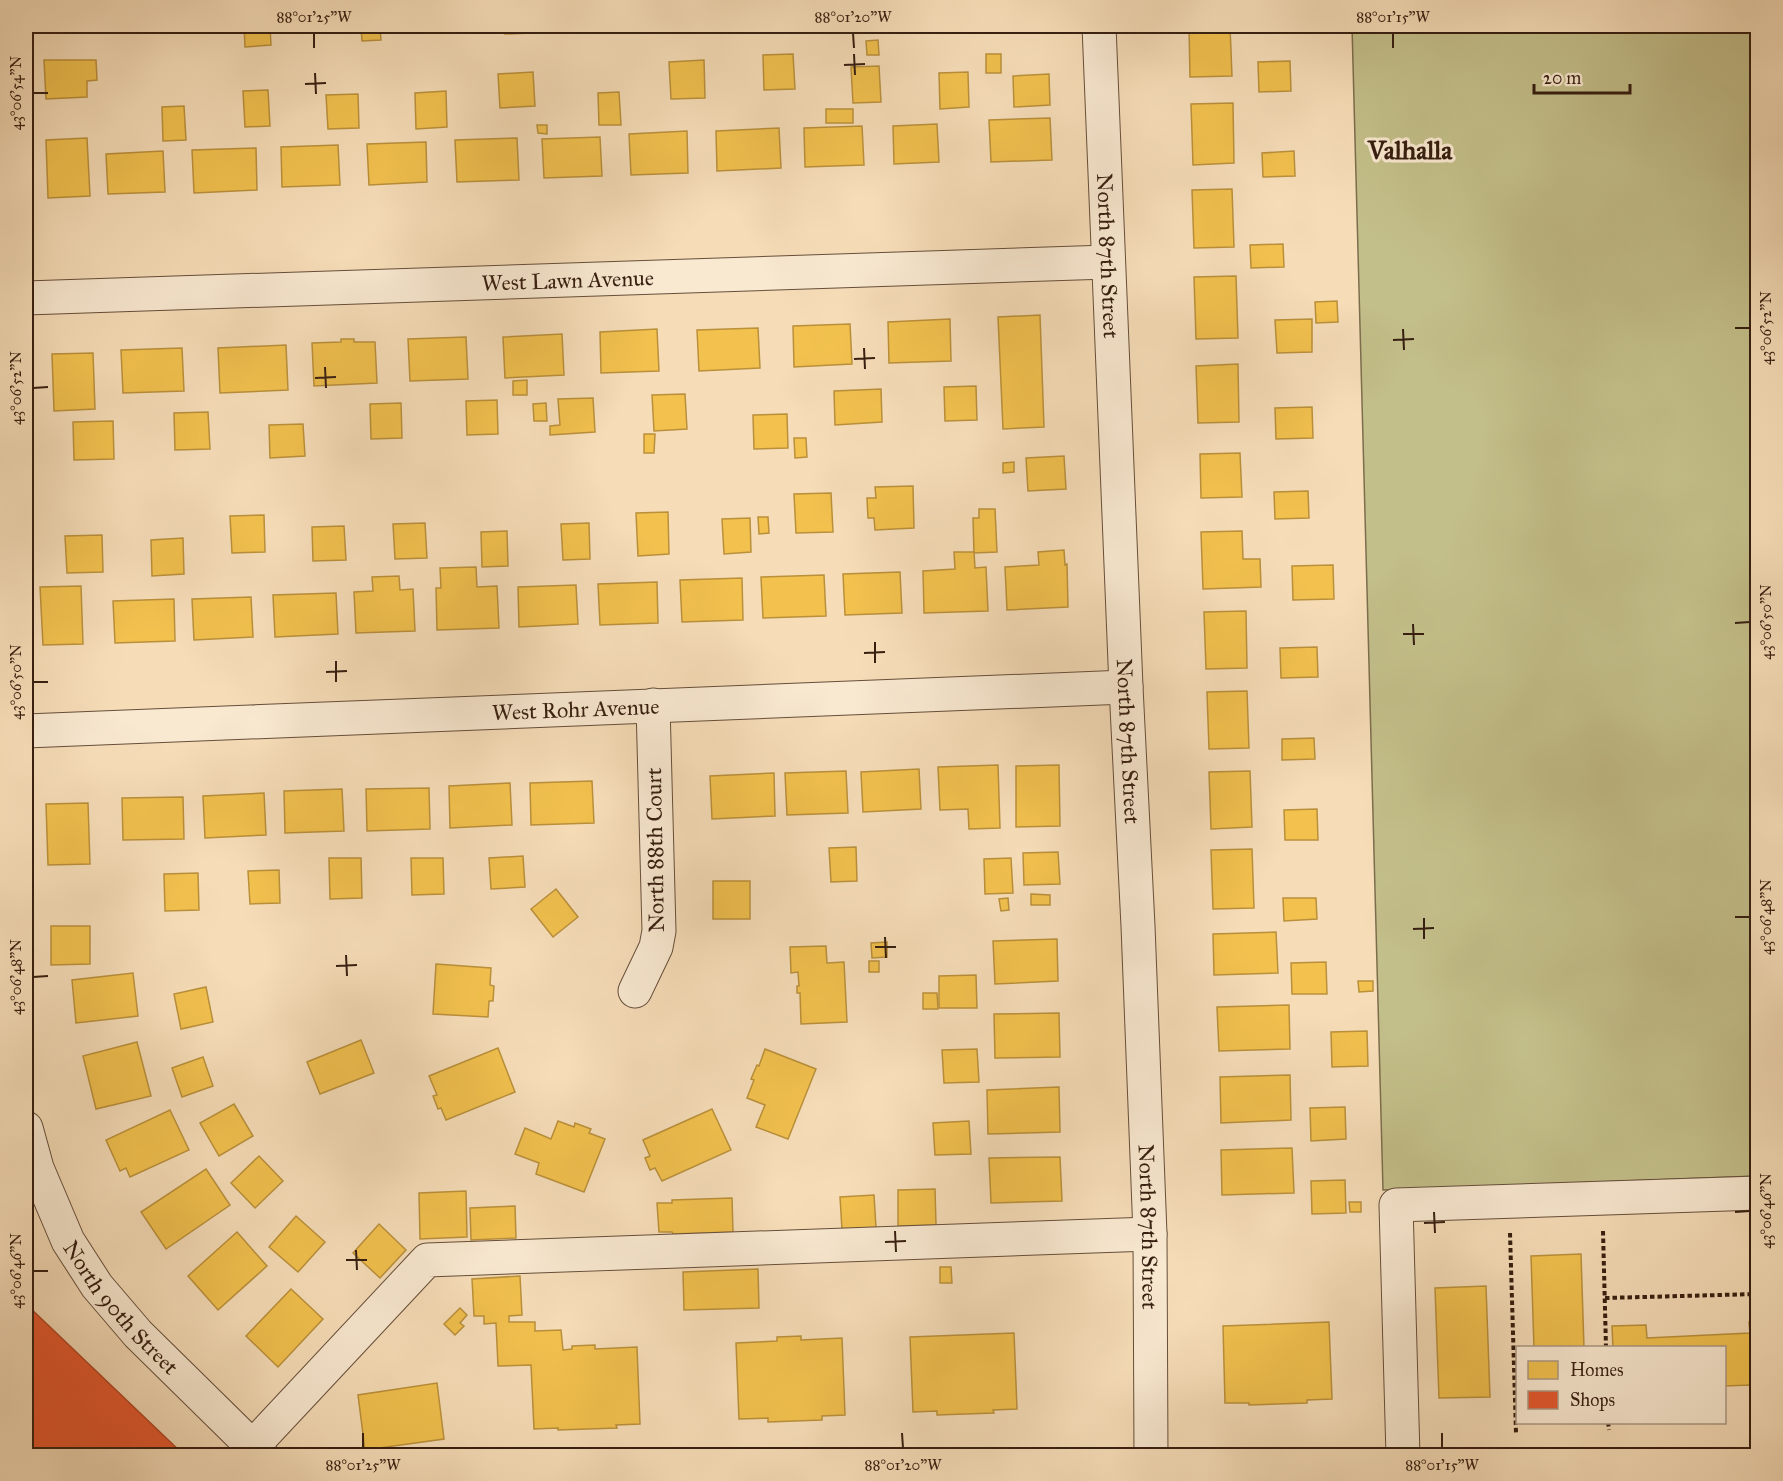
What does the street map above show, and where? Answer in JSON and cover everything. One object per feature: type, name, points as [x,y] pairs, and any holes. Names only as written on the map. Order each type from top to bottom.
[{"type":"street","name":"North 87th Street","points":[[1099,26],[1125,687],[1138,926],[1150,1234],[1151,1455]]},
{"type":"street","name":"West Lawn Avenue","points":[[26,298],[1108,262]]},
{"type":"street","name":"West Rohr Avenue","points":[[26,730],[1125,687]]},
{"type":"street","name":"North 88th Court","points":[[635,992],[656,947],[659,931],[653,705]]},
{"type":"street","name":"North 90th Street","points":[[26,1128],[37,1168],[68,1241],[97,1286],[138,1334],[257,1451]]},
{"type":"street","points":[[1403,1455],[1396,1204],[1758,1193]]},
{"type":"street","points":[[257,1451],[427,1260],[1150,1234]]},
{"type":"path","points":[[1602,1198],[1606,1346]]},
{"type":"path","points":[[1509,1201],[1516,1433]]},
{"type":"path","points":[[1605,1298],[1758,1294]]},
{"type":"path","points":[[1608,1424],[1609,1430]]},
{"type":"shaded area","points":[[1352,26],[1757,26],[1757,1176],[1383,1190]]},
{"type":"building: Homes","points":[[244,26],[270,26],[271,45],[245,47]]},
{"type":"building: Homes","points":[[504,26],[530,26],[531,33],[505,34]]},
{"type":"building: Homes","points":[[665,26],[705,26],[705,28],[666,30]]},
{"type":"building: Homes","points":[[1189,26],[1230,26],[1232,76],[1190,77]]},
{"type":"building: Homes","points":[[361,28],[380,28],[381,40],[362,41]]},
{"type":"building: Homes","points":[[878,40],[879,55],[867,55],[866,41]]},
{"type":"building: Homes","points":[[793,54],[795,89],[764,90],[763,55]]},
{"type":"building: Homes","points":[[986,54],[1001,54],[1001,73],[986,73]]},
{"type":"building: Homes","points":[[44,60],[96,60],[97,80],[87,81],[87,97],[46,99]]},
{"type":"building: Homes","points":[[704,60],[705,98],[671,99],[669,62]]},
{"type":"building: Homes","points":[[1290,61],[1291,91],[1259,92],[1258,62]]},
{"type":"building: Homes","points":[[879,66],[881,102],[853,103],[851,67]]},
{"type":"building: Homes","points":[[533,72],[535,106],[500,108],[498,74]]},
{"type":"building: Homes","points":[[968,72],[969,107],[940,109],[939,73]]},
{"type":"building: Homes","points":[[1049,74],[1050,105],[1014,107],[1013,76]]},
{"type":"building: Homes","points":[[268,90],[270,126],[245,127],[243,91]]},
{"type":"building: Homes","points":[[446,91],[447,127],[416,129],[415,93]]},
{"type":"building: Homes","points":[[619,92],[621,125],[599,125],[598,93]]},
{"type":"building: Homes","points":[[358,94],[359,128],[328,129],[326,95]]},
{"type":"building: Homes","points":[[1233,103],[1234,163],[1193,165],[1191,104]]},
{"type":"building: Homes","points":[[184,106],[186,140],[163,141],[162,107]]},
{"type":"building: Homes","points":[[826,109],[853,109],[853,123],[826,123]]},
{"type":"building: Homes","points":[[1050,118],[1052,160],[991,162],[989,120]]},
{"type":"building: Homes","points":[[937,124],[939,162],[894,164],[893,126]]},
{"type":"building: Homes","points":[[537,125],[547,125],[547,134],[538,133]]},
{"type":"building: Homes","points":[[862,126],[864,165],[805,167],[804,128]]},
{"type":"building: Homes","points":[[779,128],[781,168],[717,171],[716,131]]},
{"type":"building: Homes","points":[[687,131],[688,173],[631,175],[629,134]]},
{"type":"building: Homes","points":[[600,137],[602,176],[544,178],[542,139]]},
{"type":"building: Homes","points":[[87,138],[90,196],[48,198],[46,140]]},
{"type":"building: Homes","points":[[517,138],[519,180],[457,182],[455,140]]},
{"type":"building: Homes","points":[[426,142],[427,182],[369,185],[367,144]]},
{"type":"building: Homes","points":[[338,145],[340,185],[282,187],[281,147]]},
{"type":"building: Homes","points":[[256,148],[257,190],[194,193],[192,150]]},
{"type":"building: Homes","points":[[163,151],[165,192],[108,194],[106,154]]},
{"type":"building: Homes","points":[[1294,151],[1295,176],[1263,177],[1262,153]]},
{"type":"building: Homes","points":[[1232,189],[1234,247],[1194,248],[1192,190]]},
{"type":"building: Homes","points":[[1283,244],[1284,267],[1251,268],[1250,245]]},
{"type":"building: Homes","points":[[1236,276],[1238,338],[1196,339],[1194,277]]},
{"type":"building: Homes","points":[[1337,301],[1338,322],[1316,323],[1315,302]]},
{"type":"building: Homes","points":[[1040,315],[1044,427],[1003,429],[998,317]]},
{"type":"building: Homes","points":[[950,319],[951,361],[889,363],[888,322]]},
{"type":"building: Homes","points":[[1312,319],[1312,352],[1277,353],[1275,320]]},
{"type":"building: Homes","points":[[850,324],[852,364],[794,367],[793,326]]},
{"type":"building: Homes","points":[[758,328],[760,368],[699,371],[697,330]]},
{"type":"building: Homes","points":[[657,329],[659,371],[601,373],[600,332]]},
{"type":"building: Homes","points":[[562,334],[564,375],[505,378],[503,337]]},
{"type":"building: Homes","points":[[466,337],[468,379],[410,381],[408,339]]},
{"type":"building: Homes","points":[[341,339],[354,339],[354,342],[375,342],[377,383],[314,386],[312,343],[341,342]]},
{"type":"building: Homes","points":[[286,345],[288,390],[220,393],[218,348]]},
{"type":"building: Homes","points":[[182,348],[184,391],[123,393],[121,350]]},
{"type":"building: Homes","points":[[93,353],[95,409],[54,411],[52,354]]},
{"type":"building: Homes","points":[[1238,364],[1239,422],[1198,423],[1196,366]]},
{"type":"building: Homes","points":[[527,380],[527,395],[513,395],[513,381]]},
{"type":"building: Homes","points":[[976,386],[977,420],[945,421],[944,387]]},
{"type":"building: Homes","points":[[881,389],[882,422],[835,425],[834,391]]},
{"type":"building: Homes","points":[[685,394],[687,429],[654,431],[652,395]]},
{"type":"building: Homes","points":[[593,398],[595,432],[550,435],[550,426],[560,425],[558,399]]},
{"type":"building: Homes","points":[[497,400],[498,434],[467,435],[466,401]]},
{"type":"building: Homes","points":[[401,403],[402,438],[371,439],[370,404]]},
{"type":"building: Homes","points":[[546,403],[547,421],[534,421],[533,404]]},
{"type":"building: Homes","points":[[1312,407],[1313,438],[1276,439],[1275,408]]},
{"type":"building: Homes","points":[[208,412],[210,449],[175,450],[174,413]]},
{"type":"building: Homes","points":[[787,414],[788,448],[754,449],[753,415]]},
{"type":"building: Homes","points":[[113,421],[114,459],[74,460],[73,422]]},
{"type":"building: Homes","points":[[303,424],[305,456],[270,458],[269,425]]},
{"type":"building: Homes","points":[[644,434],[655,434],[654,453],[644,453]]},
{"type":"building: Homes","points":[[794,438],[806,438],[807,457],[795,458]]},
{"type":"building: Homes","points":[[1240,453],[1242,497],[1201,498],[1200,454]]},
{"type":"building: Homes","points":[[1064,456],[1066,489],[1028,491],[1026,458]]},
{"type":"building: Homes","points":[[1014,462],[1014,472],[1003,473],[1003,463]]},
{"type":"building: Homes","points":[[913,486],[914,528],[875,530],[874,518],[868,518],[867,498],[876,498],[875,487]]},
{"type":"building: Homes","points":[[1308,491],[1309,518],[1275,519],[1274,492]]},
{"type":"building: Homes","points":[[831,493],[833,532],[796,533],[794,494]]},
{"type":"building: Homes","points":[[979,509],[995,509],[997,552],[974,553],[973,518],[979,518]]},
{"type":"building: Homes","points":[[668,512],[669,554],[638,556],[636,513]]},
{"type":"building: Homes","points":[[264,515],[265,552],[232,553],[230,516]]},
{"type":"building: Homes","points":[[758,517],[768,517],[769,533],[759,534]]},
{"type":"building: Homes","points":[[750,518],[751,552],[724,554],[722,519]]},
{"type":"building: Homes","points":[[425,523],[427,558],[395,559],[393,524]]},
{"type":"building: Homes","points":[[589,523],[590,559],[563,560],[561,524]]},
{"type":"building: Homes","points":[[344,526],[346,560],[313,561],[312,527]]},
{"type":"building: Homes","points":[[507,531],[508,566],[482,567],[481,532]]},
{"type":"building: Homes","points":[[1242,531],[1243,559],[1260,559],[1261,587],[1203,589],[1201,532]]},
{"type":"building: Homes","points":[[102,535],[103,572],[67,573],[65,536]]},
{"type":"building: Homes","points":[[183,538],[184,574],[152,576],[151,540]]},
{"type":"building: Homes","points":[[1064,550],[1065,565],[1067,564],[1068,607],[1007,610],[1005,567],[1039,565],[1038,552]]},
{"type":"building: Homes","points":[[954,552],[974,552],[975,568],[986,567],[988,611],[924,613],[923,571],[955,569]]},
{"type":"building: Homes","points":[[1333,565],[1334,599],[1293,600],[1292,566]]},
{"type":"building: Homes","points":[[476,567],[477,587],[497,586],[499,628],[437,630],[436,588],[441,588],[440,568]]},
{"type":"building: Homes","points":[[900,572],[902,613],[845,615],[843,574]]},
{"type":"building: Homes","points":[[824,575],[826,616],[763,618],[761,577]]},
{"type":"building: Homes","points":[[399,576],[400,590],[413,589],[415,631],[356,633],[354,592],[373,591],[372,577]]},
{"type":"building: Homes","points":[[742,578],[743,620],[682,622],[680,580]]},
{"type":"building: Homes","points":[[657,582],[658,623],[600,625],[598,584]]},
{"type":"building: Homes","points":[[576,585],[578,624],[519,627],[518,587]]},
{"type":"building: Homes","points":[[81,586],[83,644],[43,645],[40,587]]},
{"type":"building: Homes","points":[[336,593],[338,634],[275,637],[273,595]]},
{"type":"building: Homes","points":[[251,597],[253,637],[194,640],[192,599]]},
{"type":"building: Homes","points":[[174,599],[175,641],[115,643],[113,601]]},
{"type":"building: Homes","points":[[1246,611],[1247,668],[1206,669],[1204,612]]},
{"type":"building: Homes","points":[[1317,647],[1318,677],[1281,678],[1280,648]]},
{"type":"building: Homes","points":[[1247,691],[1249,748],[1209,749],[1207,692]]},
{"type":"building: Homes","points":[[1314,738],[1315,759],[1282,760],[1282,739]]},
{"type":"building: Homes","points":[[998,765],[1000,828],[969,829],[968,809],[940,810],[938,767]]},
{"type":"building: Homes","points":[[1059,765],[1060,826],[1016,827],[1016,766]]},
{"type":"building: Homes","points":[[919,769],[921,809],[863,812],[861,772]]},
{"type":"building: Homes","points":[[846,771],[848,813],[787,815],[785,773]]},
{"type":"building: Homes","points":[[1250,771],[1252,827],[1211,829],[1209,772]]},
{"type":"building: Homes","points":[[774,773],[775,816],[712,819],[710,776]]},
{"type":"building: Homes","points":[[592,781],[594,823],[531,825],[530,783]]},
{"type":"building: Homes","points":[[510,783],[512,825],[450,828],[449,786]]},
{"type":"building: Homes","points":[[429,788],[430,829],[367,831],[366,789]]},
{"type":"building: Homes","points":[[342,789],[344,831],[285,833],[284,791]]},
{"type":"building: Homes","points":[[264,793],[266,835],[205,838],[203,796]]},
{"type":"building: Homes","points":[[183,797],[184,839],[123,840],[122,798]]},
{"type":"building: Homes","points":[[88,803],[90,864],[48,865],[46,804]]},
{"type":"building: Homes","points":[[1317,809],[1318,840],[1285,840],[1284,810]]},
{"type":"building: Homes","points":[[856,847],[857,881],[831,882],[829,848]]},
{"type":"building: Homes","points":[[1252,849],[1254,908],[1213,909],[1211,850]]},
{"type":"building: Homes","points":[[1058,852],[1060,884],[1024,885],[1023,853]]},
{"type":"building: Homes","points":[[523,856],[525,887],[491,889],[489,858]]},
{"type":"building: Homes","points":[[329,858],[361,858],[362,898],[330,899]]},
{"type":"building: Homes","points":[[411,858],[443,858],[444,894],[412,895]]},
{"type":"building: Homes","points":[[1011,858],[1013,893],[985,894],[984,859]]},
{"type":"building: Homes","points":[[279,870],[280,903],[250,904],[248,871]]},
{"type":"building: Homes","points":[[198,873],[199,910],[165,911],[164,874]]},
{"type":"building: Homes","points":[[713,881],[750,881],[750,919],[713,919]]},
{"type":"building: Homes","points":[[556,889],[578,917],[553,937],[531,909]]},
{"type":"building: Homes","points":[[1031,894],[1050,895],[1050,905],[1031,905]]},
{"type":"building: Homes","points":[[1008,898],[1009,910],[1001,911],[999,899]]},
{"type":"building: Homes","points":[[1283,898],[1316,898],[1317,919],[1284,921]]},
{"type":"building: Homes","points":[[51,926],[90,926],[90,964],[51,965]]},
{"type":"building: Homes","points":[[1276,932],[1278,973],[1214,975],[1213,934]]},
{"type":"building: Homes","points":[[1057,939],[1058,981],[995,984],[993,941]]},
{"type":"building: Homes","points":[[887,942],[887,957],[872,958],[871,943]]},
{"type":"building: Homes","points":[[826,946],[827,963],[844,962],[847,1022],[801,1024],[800,993],[797,993],[798,972],[791,973],[790,947]]},
{"type":"building: Homes","points":[[869,961],[879,961],[879,972],[869,972]]},
{"type":"building: Homes","points":[[1326,962],[1327,994],[1292,994],[1291,963]]},
{"type":"building: Homes","points":[[436,964],[491,968],[490,985],[494,986],[493,1001],[489,1001],[488,1017],[433,1014]]},
{"type":"building: Homes","points":[[133,973],[138,1016],[76,1023],[72,980]]},
{"type":"building: Homes","points":[[976,975],[977,1008],[939,1008],[939,976]]},
{"type":"building: Homes","points":[[1358,981],[1373,981],[1373,991],[1359,992]]},
{"type":"building: Homes","points":[[206,987],[213,1022],[181,1029],[174,994]]},
{"type":"building: Homes","points":[[923,993],[937,993],[938,1009],[923,1009]]},
{"type":"building: Homes","points":[[1289,1005],[1290,1049],[1219,1051],[1217,1007]]},
{"type":"building: Homes","points":[[1059,1013],[1060,1057],[995,1058],[994,1014]]},
{"type":"building: Homes","points":[[1367,1031],[1368,1066],[1332,1067],[1331,1032]]},
{"type":"building: Homes","points":[[361,1040],[374,1073],[320,1094],[307,1062]]},
{"type":"building: Homes","points":[[137,1042],[151,1096],[96,1109],[83,1056]]},
{"type":"building: Homes","points":[[498,1048],[515,1092],[446,1120],[441,1108],[438,1109],[433,1096],[437,1095],[429,1076]]},
{"type":"building: Homes","points":[[765,1049],[816,1069],[788,1139],[756,1127],[765,1105],[747,1098],[754,1080],[751,1079]]},
{"type":"building: Homes","points":[[977,1049],[979,1082],[944,1083],[942,1050]]},
{"type":"building: Homes","points":[[203,1057],[213,1086],[182,1097],[172,1068]]},
{"type":"building: Homes","points":[[1290,1075],[1291,1120],[1221,1123],[1220,1077]]},
{"type":"building: Homes","points":[[1059,1087],[1060,1132],[988,1134],[987,1090]]},
{"type":"building: Homes","points":[[234,1104],[253,1136],[219,1156],[200,1123]]},
{"type":"building: Homes","points":[[1345,1107],[1346,1139],[1311,1141],[1310,1108]]},
{"type":"building: Homes","points":[[712,1109],[731,1150],[662,1181],[655,1168],[650,1170],[645,1158],[650,1156],[643,1140]]},
{"type":"building: Homes","points":[[170,1110],[189,1150],[130,1177],[126,1168],[120,1171],[106,1140]]},
{"type":"building: Homes","points":[[558,1121],[574,1127],[575,1123],[591,1129],[589,1133],[605,1139],[584,1192],[536,1174],[539,1163],[515,1154],[525,1128],[551,1139]]},
{"type":"building: Homes","points":[[969,1121],[971,1154],[935,1155],[933,1123]]},
{"type":"building: Homes","points":[[1292,1148],[1294,1193],[1222,1195],[1221,1150]]},
{"type":"building: Homes","points":[[259,1156],[283,1181],[255,1208],[231,1183]]},
{"type":"building: Homes","points":[[1060,1157],[1062,1201],[991,1203],[989,1158]]},
{"type":"building: Homes","points":[[206,1169],[230,1205],[166,1249],[141,1212]]},
{"type":"building: Homes","points":[[1345,1180],[1346,1213],[1312,1214],[1311,1181]]},
{"type":"building: Homes","points":[[935,1189],[936,1225],[898,1226],[898,1190]]},
{"type":"building: Homes","points":[[466,1191],[467,1237],[420,1239],[419,1193]]},
{"type":"building: Homes","points":[[874,1195],[876,1228],[842,1230],[840,1197]]},
{"type":"building: Homes","points":[[732,1198],[733,1232],[673,1234],[672,1232],[659,1232],[657,1203],[672,1203],[672,1200]]},
{"type":"building: Homes","points":[[1349,1202],[1361,1202],[1361,1212],[1350,1212]]},
{"type":"building: Homes","points":[[515,1206],[516,1238],[471,1240],[470,1208]]},
{"type":"building: Homes","points":[[296,1216],[325,1242],[298,1272],[269,1247]]},
{"type":"building: Homes","points":[[379,1224],[406,1250],[380,1278],[353,1253]]},
{"type":"building: Homes","points":[[237,1232],[267,1266],[218,1310],[188,1276]]},
{"type":"building: Homes","points":[[1581,1254],[1584,1346],[1534,1346],[1531,1256]]},
{"type":"building: Homes","points":[[940,1267],[951,1267],[952,1283],[940,1283]]},
{"type":"building: Homes","points":[[758,1269],[759,1308],[684,1310],[683,1272]]},
{"type":"building: Homes","points":[[520,1276],[522,1315],[509,1316],[509,1322],[535,1322],[535,1331],[561,1330],[563,1350],[572,1349],[572,1346],[595,1345],[595,1349],[637,1347],[640,1424],[616,1425],[617,1428],[534,1429],[531,1365],[498,1366],[496,1323],[484,1324],[484,1316],[474,1316],[472,1279]]},
{"type":"building: Homes","points":[[1486,1286],[1490,1397],[1439,1398],[1435,1288]]},
{"type":"building: Homes","points":[[291,1289],[323,1319],[278,1367],[246,1336]]},
{"type":"building: Homes","points":[[460,1308],[467,1315],[460,1323],[464,1326],[455,1335],[444,1324]]},
{"type":"building: Homes","points":[[1329,1322],[1332,1399],[1307,1400],[1307,1403],[1249,1405],[1249,1403],[1225,1403],[1223,1326]]},
{"type":"building: Homes","points":[[1749,1322],[1758,1322],[1758,1394],[1751,1394],[1751,1385],[1726,1386],[1726,1346],[1613,1346],[1612,1326],[1646,1325],[1647,1338],[1750,1333]]},
{"type":"building: Homes","points":[[1014,1333],[1017,1409],[993,1410],[994,1413],[937,1415],[937,1411],[913,1412],[910,1337]]},
{"type":"building: Homes","points":[[801,1336],[801,1340],[842,1338],[845,1415],[822,1416],[822,1420],[768,1422],[768,1418],[739,1419],[736,1343],[777,1341],[777,1337]]},
{"type":"building: Homes","points":[[437,1383],[444,1439],[365,1450],[358,1395]]},
{"type":"building: Shops","points":[[26,1304],[185,1456],[26,1456]]},
{"type":"district","name":"Valhalla","points":[[1410,150]]}]
